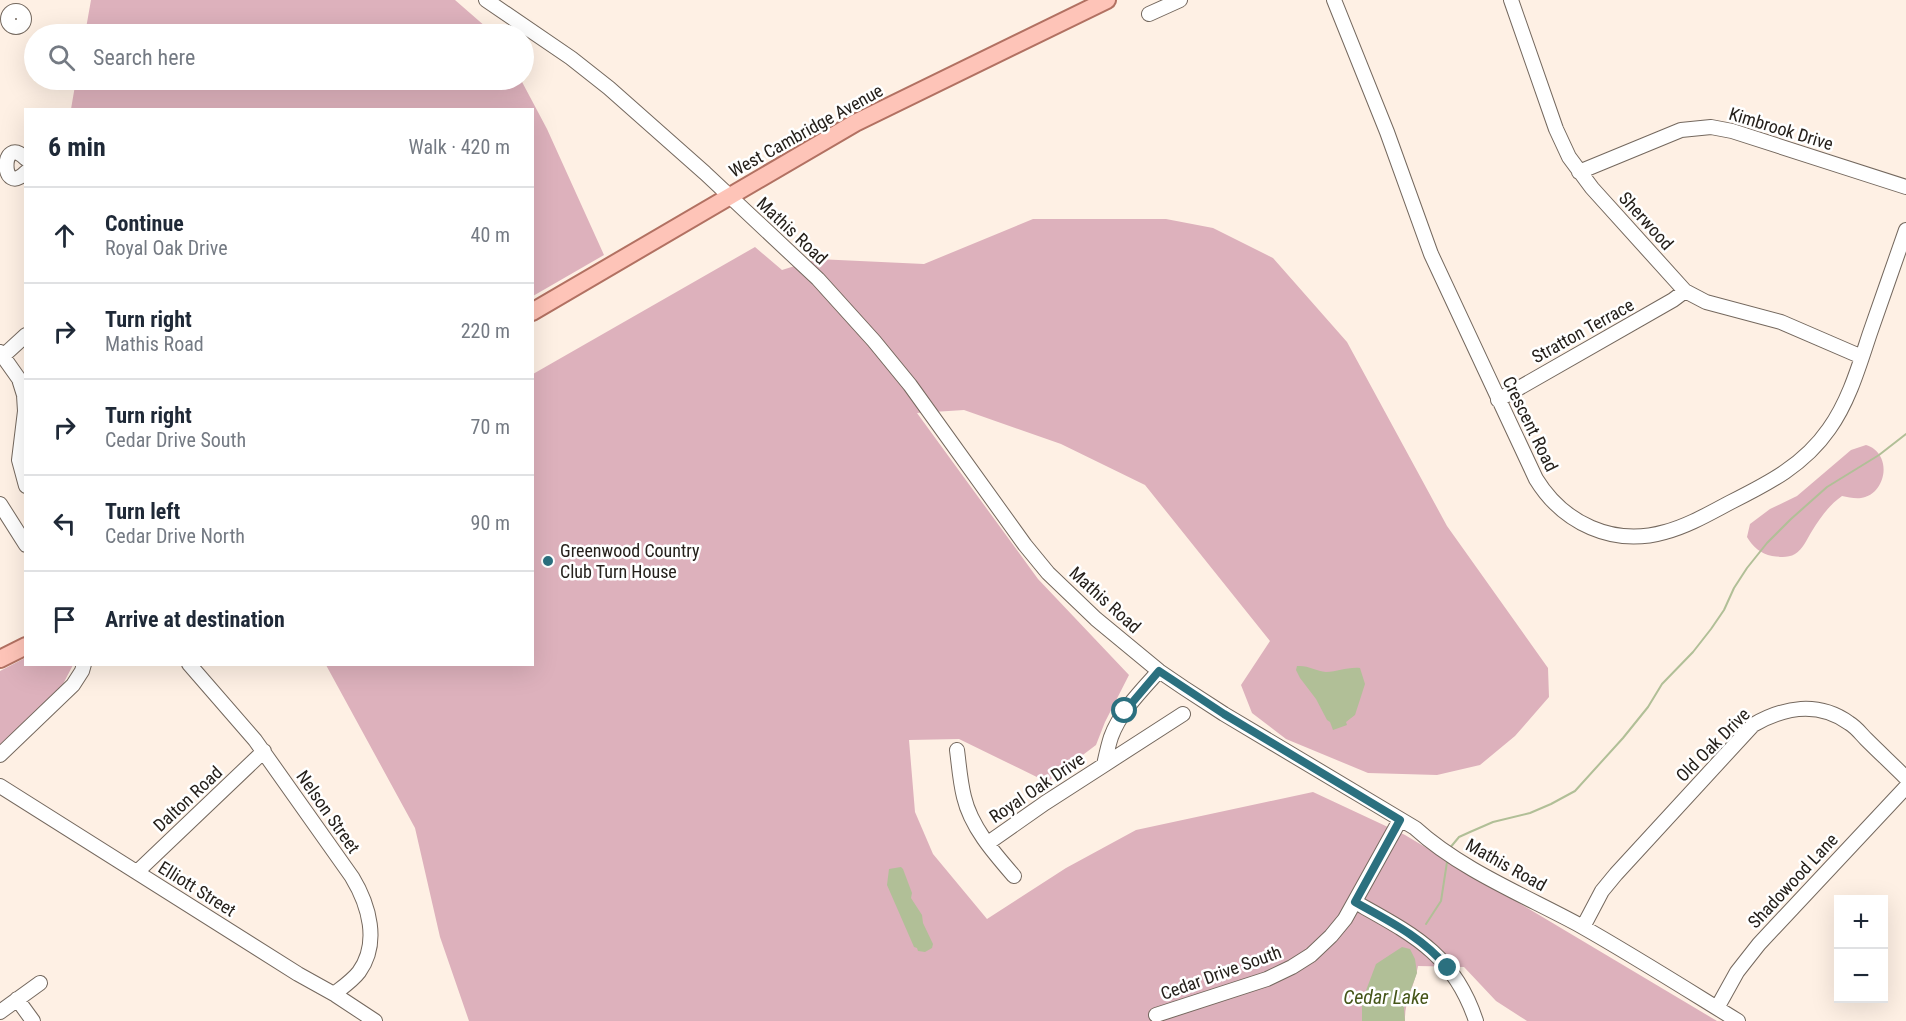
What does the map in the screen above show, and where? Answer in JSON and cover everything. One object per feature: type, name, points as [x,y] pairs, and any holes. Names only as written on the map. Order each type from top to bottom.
[{"type":"main road","name":"West Cambridge Avenue","points":[[534,311],[855,123],[1107,0]]},
{"type":"main road","points":[[0,659],[24,647]]},
{"type":"street","name":"Mathis Road","points":[[486,0],[521,24]]},
{"type":"street","points":[[1149,14],[1180,0]]},
{"type":"street","name":"Crescent Road","points":[[1334,0],[1387,132],[1431,254],[1536,478],[1546,495],[1560,509],[1578,522],[1601,532],[1624,536],[1648,536],[1668,531],[1685,525],[1772,482],[1797,464],[1818,442],[1836,417],[1849,392],[1906,230]]},
{"type":"street","name":"Sherwood","points":[[1511,0],[1559,136],[1569,157],[1579,172],[1685,291],[1706,302],[1781,322],[1862,357]]},
{"type":"street","name":"Mathis Road","points":[[534,33],[609,88],[729,195],[818,279],[910,385],[1048,573],[1096,619],[1159,671],[1224,714],[1415,828],[1432,844],[1470,867],[1582,927],[1738,1021]]},
{"type":"street","name":"Kimbrook Drive","points":[[1579,172],[1672,132],[1711,127],[1732,131],[1906,187]]},
{"type":"street","points":[[24,157],[20,154],[11,154],[5,158],[2,165],[5,172],[12,177],[19,177],[24,173]]},
{"type":"street","name":"Stratton Terrace","points":[[1498,400],[1685,291]]},
{"type":"street","points":[[24,337],[1,354],[19,379],[24,395]]},
{"type":"street","points":[[24,419],[19,460],[24,479]]},
{"type":"street","points":[[0,504],[24,542]]},
{"type":"street","points":[[0,755],[73,685],[83,666]]},
{"type":"street","name":"Nelson Street","points":[[191,666],[264,752],[352,877],[367,908],[371,934],[366,958],[355,976],[334,994]]},
{"type":"street","name":"Royal Oak Drive","points":[[988,843],[1104,765],[1110,740],[1125,711],[1159,671]]},
{"type":"street","name":"Old Oak Drive","points":[[1582,927],[1597,898],[1616,874],[1753,725],[1770,715],[1790,709],[1812,709],[1832,714],[1850,723],[1906,778]]},
{"type":"street","points":[[1104,765],[1183,714]]},
{"type":"street","points":[[957,750],[964,798],[973,821],[1014,876]]},
{"type":"street","name":"Dalton Road","points":[[136,872],[264,752]]},
{"type":"street","name":"Elliott Street","points":[[0,786],[375,1021]]},
{"type":"street","name":"Shadowood Lane","points":[[1717,1008],[1737,972],[1759,944],[1906,788]]},
{"type":"street","name":"Cedar Drive South","points":[[1156,1015],[1267,979],[1311,955],[1345,919],[1400,820]]},
{"type":"street","points":[[1355,902],[1412,934],[1438,955],[1465,994],[1476,1021]]},
{"type":"street","points":[[0,1012],[40,982]]},
{"type":"street","points":[[17,999],[33,1021]]},
{"type":"shaded area","points":[[91,0],[455,0],[483,24],[87,24]]},
{"type":"shaded area","points":[[74,90],[526,90],[547,129],[604,255],[534,295],[534,108],[71,108]]},
{"type":"shaded area","points":[[1033,219],[1166,219],[1213,228],[1273,258],[1347,342],[1447,526],[1548,668],[1549,697],[1515,736],[1480,765],[1437,775],[1368,773],[1286,739],[1252,713],[1241,685],[1270,641],[1145,485],[1061,444],[964,410],[917,413],[1038,579],[1129,675],[1096,745],[1047,782],[959,739],[909,740],[915,812],[933,854],[987,919],[1066,868],[1136,830],[1313,792],[1405,835],[1717,1021],[1527,1021],[1496,1001],[1464,967],[1418,966],[1406,1007],[1405,1021],[469,1021],[440,937],[415,828],[327,666],[534,666],[534,373],[755,247],[782,270],[817,259],[924,264]]},
{"type":"shaded area","points":[[1866,445],[1880,455],[1883,462],[1882,478],[1875,491],[1861,498],[1842,496],[1829,508],[1805,544],[1795,554],[1787,557],[1768,555],[1751,543],[1747,537],[1750,524],[1770,509],[1797,496],[1851,450]]},
{"type":"shaded area","points":[[24,659],[24,666],[72,666],[62,686],[0,749],[0,671]]},
{"type":"water","points":[[1297,666],[1326,672],[1360,668],[1365,684],[1355,715],[1346,722],[1347,725],[1333,730],[1316,699],[1300,678],[1296,670]]},
{"type":"water","points":[[901,867],[912,893],[911,898],[922,915],[923,923],[933,944],[932,948],[925,952],[918,951],[914,947],[887,885],[889,869]]},
{"type":"water","name":"Cedar Lake","points":[[1402,947],[1410,949],[1415,959],[1417,973],[1404,1008],[1405,1021],[1362,1021],[1362,1001],[1376,964]]},
{"type":"waterway","points":[[1449,849],[1459,837],[1493,822],[1530,813],[1575,791],[1623,738],[1648,707],[1662,684],[1693,652],[1711,629],[1747,568],[1767,543],[1827,487],[1879,455],[1906,434]]},
{"type":"waterway","points":[[1426,924],[1441,901],[1447,862]]},
{"type":"place","name":"Greenwood Country Club Turn House","points":[[548,561]]},
{"type":"route","points":[[1125,711],[1159,671],[1224,714],[1400,820],[1355,902],[1412,934],[1438,955],[1448,968]]}]
